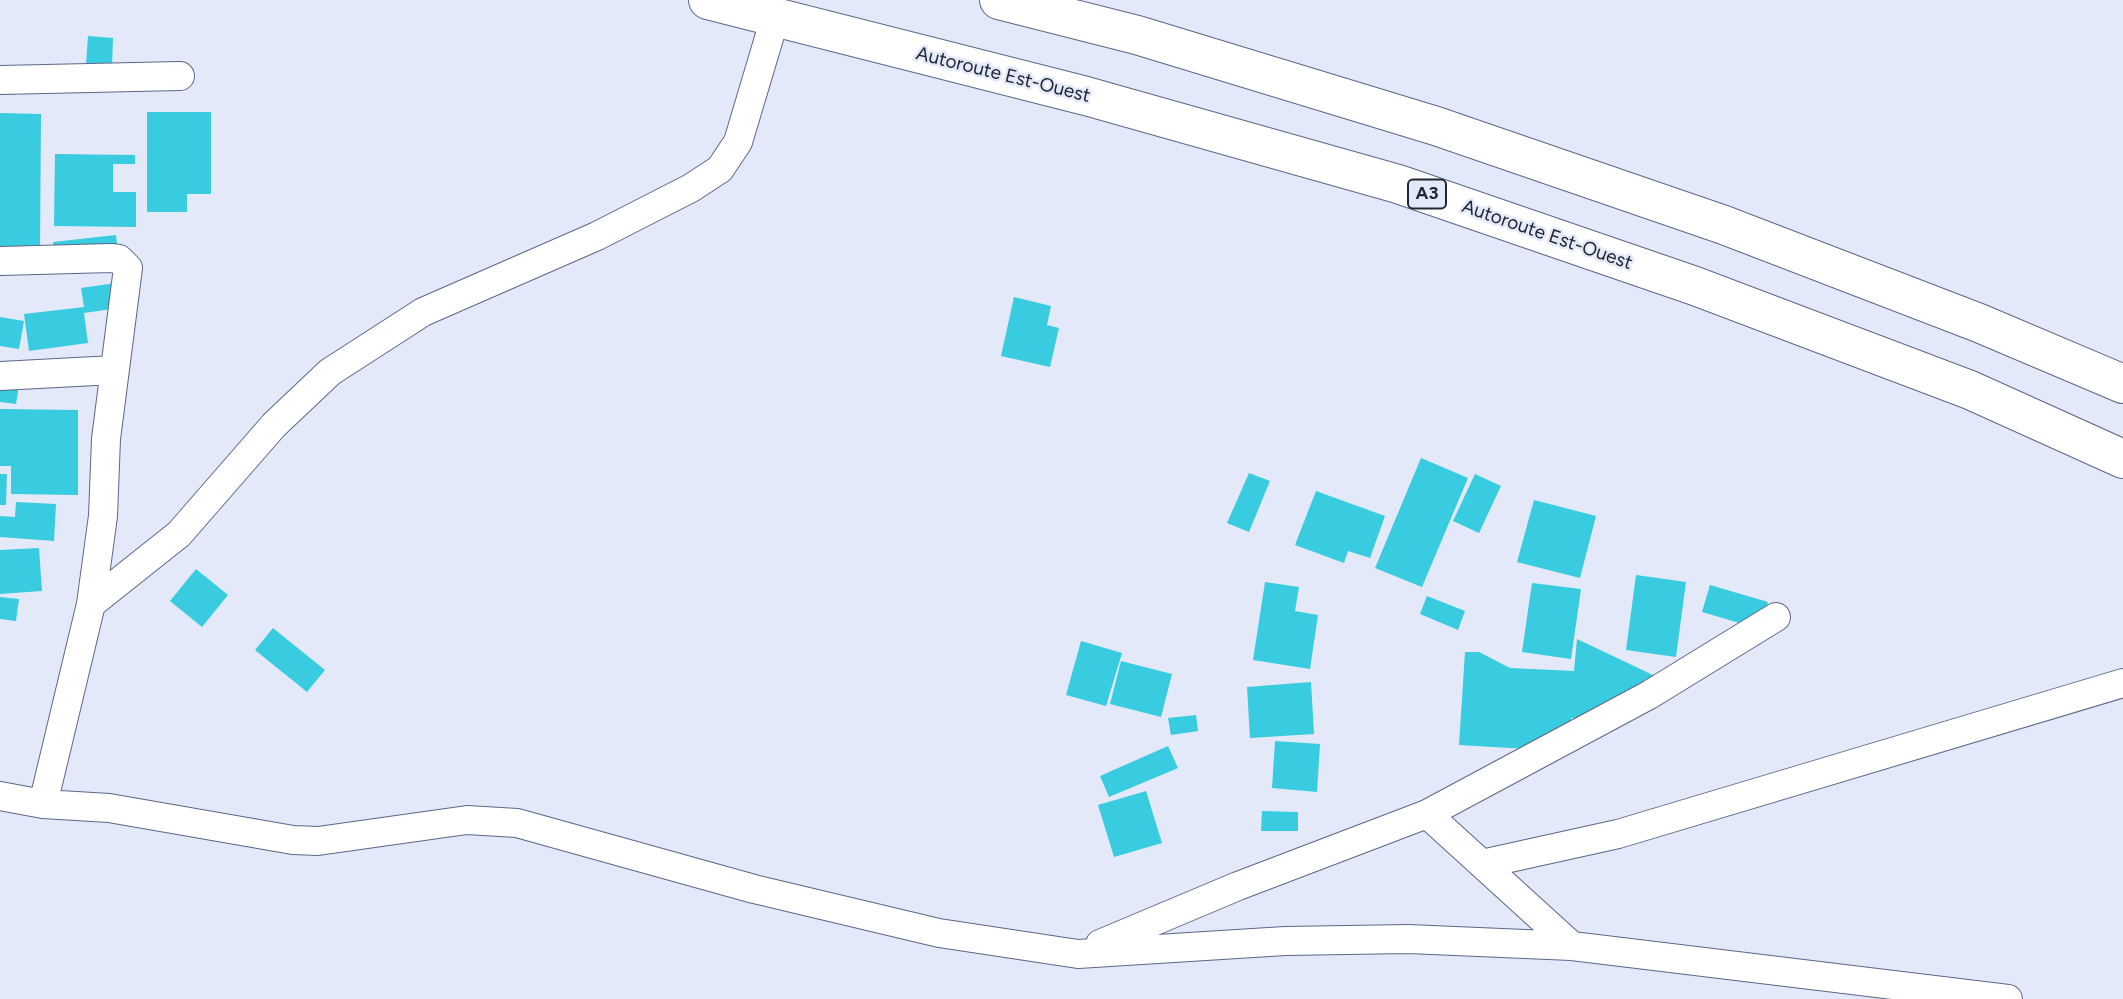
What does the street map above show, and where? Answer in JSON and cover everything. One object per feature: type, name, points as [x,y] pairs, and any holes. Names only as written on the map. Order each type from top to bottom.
[{"type":"highway","name":"Autoroute Est-Ouest","points":[[708,0],[1086,96],[1398,184],[1720,295],[1970,390],[2123,459]]},
{"type":"highway","points":[[999,0],[1137,35],[1462,135],[1737,230],[1979,323],[2123,384]]},
{"type":"street","points":[[91,604],[179,534],[274,425],[330,372],[423,312],[597,236],[691,188],[720,169],[738,142],[775,18]]},
{"type":"street","points":[[0,80],[180,76]]},
{"type":"street","points":[[0,261],[111,258],[125,263],[128,268],[106,439],[103,516],[91,604],[43,804]]},
{"type":"street","points":[[0,376],[114,370]]},
{"type":"street","points":[[1078,954],[1238,886],[1427,814],[1649,695],[1776,617]]},
{"type":"street","points":[[1482,864],[1618,834],[2123,683]]},
{"type":"street","points":[[0,796],[43,804],[109,808],[318,841],[467,820],[517,822],[754,889],[939,933],[1078,954],[1285,941],[1408,939],[1572,946],[2008,999]]},
{"type":"street","points":[[1427,814],[1572,946]]},
{"type":"building","points":[[88,36],[113,38],[112,66],[86,65]]},
{"type":"building","points":[[147,112],[211,112],[211,194],[187,194],[187,212],[147,212]]},
{"type":"building","points":[[0,113],[41,114],[40,251],[0,251]]},
{"type":"building","points":[[55,154],[135,155],[135,164],[113,164],[113,192],[136,192],[136,227],[54,226]]},
{"type":"building","points":[[116,235],[119,261],[56,268],[53,242]]},
{"type":"building","points":[[123,282],[126,307],[84,313],[88,343],[29,351],[24,314],[84,307],[81,288]]},
{"type":"building","points":[[1014,297],[1051,306],[1047,325],[1059,328],[1050,367],[1001,356]]},
{"type":"building","points":[[0,317],[24,321],[19,349],[0,346]]},
{"type":"building","points":[[0,376],[20,379],[16,404],[0,402]]},
{"type":"building","points":[[0,409],[78,410],[78,495],[11,494],[11,466],[0,466]]},
{"type":"building","points":[[1421,458],[1468,478],[1422,587],[1375,568]]},
{"type":"building","points":[[1249,473],[1270,481],[1249,532],[1227,523]]},
{"type":"building","points":[[0,474],[7,474],[6,505],[0,505]]},
{"type":"building","points":[[1475,474],[1501,486],[1479,533],[1453,521]]},
{"type":"building","points":[[1316,491],[1385,516],[1370,558],[1348,551],[1344,563],[1295,545]]},
{"type":"building","points":[[1534,500],[1596,516],[1580,578],[1517,562]]},
{"type":"building","points":[[16,502],[56,504],[54,541],[0,537],[0,516],[15,517]]},
{"type":"building","points":[[39,548],[42,591],[0,594],[0,550]]},
{"type":"building","points":[[196,569],[228,595],[202,627],[170,601]]},
{"type":"building","points":[[1636,575],[1686,582],[1676,657],[1626,650]]},
{"type":"building","points":[[1265,582],[1299,587],[1295,611],[1318,615],[1310,669],[1253,660]]},
{"type":"building","points":[[1532,583],[1581,589],[1571,659],[1522,652]]},
{"type":"building","points":[[1710,585],[1768,602],[1760,629],[1702,612]]},
{"type":"building","points":[[1427,596],[1465,611],[1458,630],[1420,614]]},
{"type":"building","points":[[0,597],[19,599],[16,621],[0,619]]},
{"type":"building","points":[[273,628],[325,670],[307,692],[255,650]]},
{"type":"building","points":[[1577,639],[1653,675],[1635,713],[1600,720],[1571,718],[1571,728],[1561,751],[1459,745],[1465,652],[1479,652],[1510,668],[1574,671]]},
{"type":"building","points":[[1081,641],[1122,653],[1106,706],[1066,695]]},
{"type":"building","points":[[1121,661],[1172,674],[1161,717],[1110,704]]},
{"type":"building","points":[[1311,682],[1314,734],[1250,738],[1247,687]]},
{"type":"building","points":[[1196,715],[1198,731],[1171,735],[1168,718]]},
{"type":"building","points":[[1275,741],[1320,744],[1317,792],[1272,788]]},
{"type":"building","points":[[1168,746],[1178,768],[1109,797],[1100,776]]},
{"type":"building","points":[[1146,791],[1162,843],[1114,857],[1098,805]]},
{"type":"building","points":[[1262,811],[1298,812],[1298,831],[1261,831]]}]
